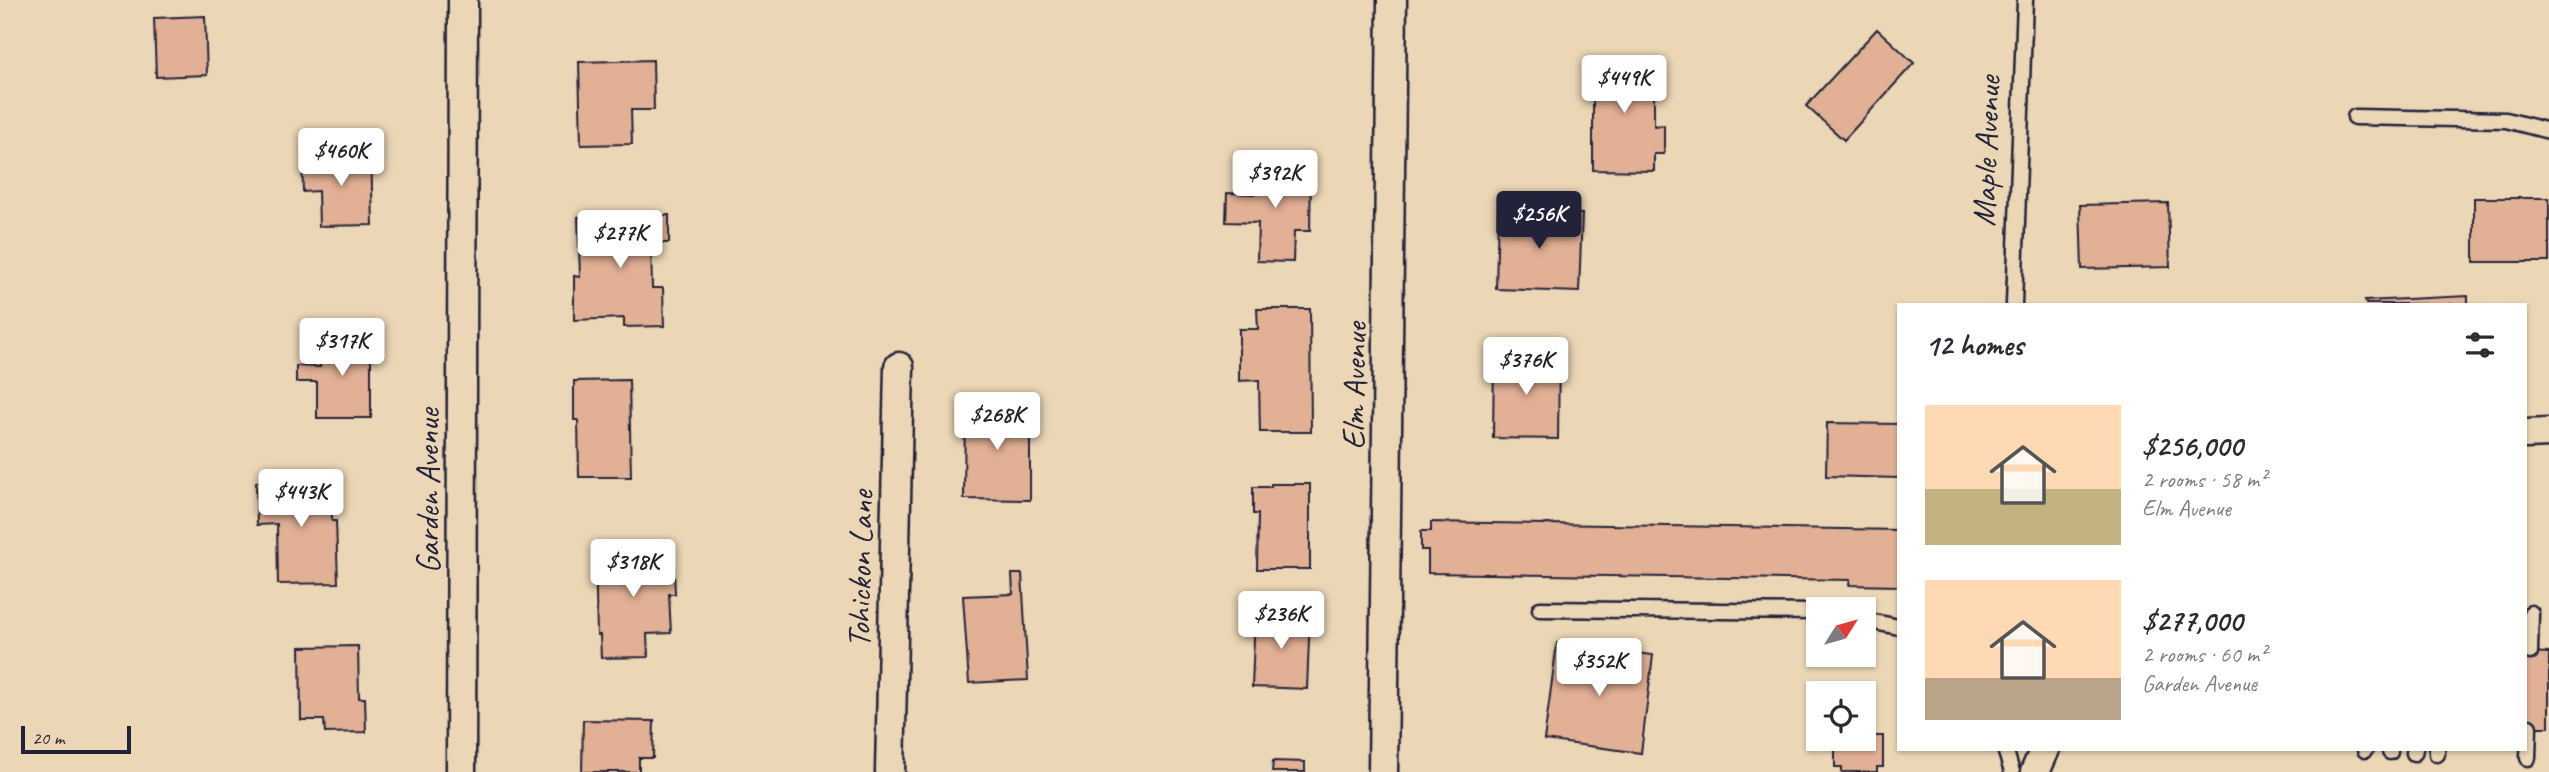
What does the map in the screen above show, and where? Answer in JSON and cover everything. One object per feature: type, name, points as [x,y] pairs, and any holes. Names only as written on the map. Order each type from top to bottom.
[{"type":"street","name":"Garden Avenue","points":[[461,772],[463,0]]},
{"type":"street","name":"Elm Avenue","points":[[1383,772],[1392,0]]},
{"type":"street","name":"Tohickon Lane","points":[[890,772],[899,368]]},
{"type":"street","points":[[2527,434],[2549,433]]},
{"type":"street","points":[[2035,772],[2044,751]]},
{"type":"lane","name":"Maple Avenue","points":[[2014,303],[2025,0]]},
{"type":"lane","points":[[2355,117],[2506,120],[2549,131]]},
{"type":"lane","points":[[1540,609],[1806,612]]},
{"type":"lane","points":[[2530,652],[2531,613]]},
{"type":"lane","points":[[1876,622],[1897,627]]},
{"type":"lane","points":[[2528,758],[2529,727]]},
{"type":"lane","points":[[2006,751],[2012,772]]},
{"type":"building","points":[[205,16],[207,75],[156,77],[154,18]]},
{"type":"building","points":[[1877,29],[1914,63],[1844,140],[1806,106]]},
{"type":"building","points":[[1587,58],[1650,59],[1654,126],[1664,125],[1664,154],[1654,154],[1654,171],[1593,170],[1593,90],[1587,90]]},
{"type":"building","points":[[653,60],[654,110],[631,110],[632,144],[581,145],[579,62]]},
{"type":"building","points":[[371,153],[373,225],[319,226],[318,191],[303,192],[302,155]]},
{"type":"building","points":[[1255,168],[1311,169],[1310,231],[1294,231],[1293,262],[1257,261],[1258,223],[1226,222],[1227,193],[1255,194]]},
{"type":"building","points":[[2474,198],[2549,198],[2549,262],[2474,262]]},
{"type":"building","points":[[2168,203],[2170,267],[2082,269],[2080,205]]},
{"type":"building","points":[[1498,211],[1582,214],[1579,292],[1496,289]]},
{"type":"building","points":[[669,215],[669,243],[651,243],[652,288],[663,288],[664,326],[624,327],[624,318],[574,320],[574,276],[580,277],[578,217]]},
{"type":"building","points":[[2468,296],[2468,303],[2365,301]]},
{"type":"building","points":[[1257,309],[1310,309],[1311,432],[1260,432],[1259,380],[1239,381],[1239,329],[1258,329]]},
{"type":"building","points":[[320,336],[371,337],[371,418],[317,418],[317,382],[296,382],[296,366],[320,367]]},
{"type":"building","points":[[1494,355],[1559,356],[1558,439],[1493,438]]},
{"type":"building","points":[[629,380],[631,477],[579,477],[574,381]]},
{"type":"building","points":[[965,404],[1030,404],[1030,500],[964,499]]},
{"type":"building","points":[[1827,423],[1897,424],[1897,478],[1826,476]]},
{"type":"building","points":[[331,480],[332,521],[336,521],[338,583],[278,584],[277,524],[257,525],[256,482]]},
{"type":"building","points":[[1271,484],[1310,484],[1310,569],[1257,569],[1258,514],[1253,514],[1253,487],[1271,487]]},
{"type":"building","points":[[1431,522],[1897,530],[1897,586],[1849,585],[1850,580],[1428,573],[1428,550],[1421,550],[1421,531],[1431,531]]},
{"type":"building","points":[[673,549],[675,594],[669,594],[671,633],[647,634],[648,657],[601,658],[600,635],[597,635],[595,551]]},
{"type":"building","points":[[1012,574],[1022,574],[1028,680],[969,683],[963,596],[1013,594]]},
{"type":"building","points":[[1255,613],[1310,615],[1307,689],[1252,687]]},
{"type":"building","points":[[1557,643],[1653,655],[1641,753],[1544,740]]},
{"type":"building","points":[[358,646],[359,698],[365,698],[366,732],[325,733],[324,720],[301,720],[300,647]]},
{"type":"building","points":[[2527,652],[2549,653],[2549,727],[2527,727]]},
{"type":"building","points":[[583,720],[654,721],[653,758],[639,758],[639,772],[582,772]]},
{"type":"building","points":[[1876,736],[1883,736],[1883,767],[1877,767],[1877,772],[1842,772],[1842,767],[1835,767],[1835,751],[1876,751]]},
{"type":"building","points":[[1273,761],[1305,762],[1305,772],[1272,772]]}]
